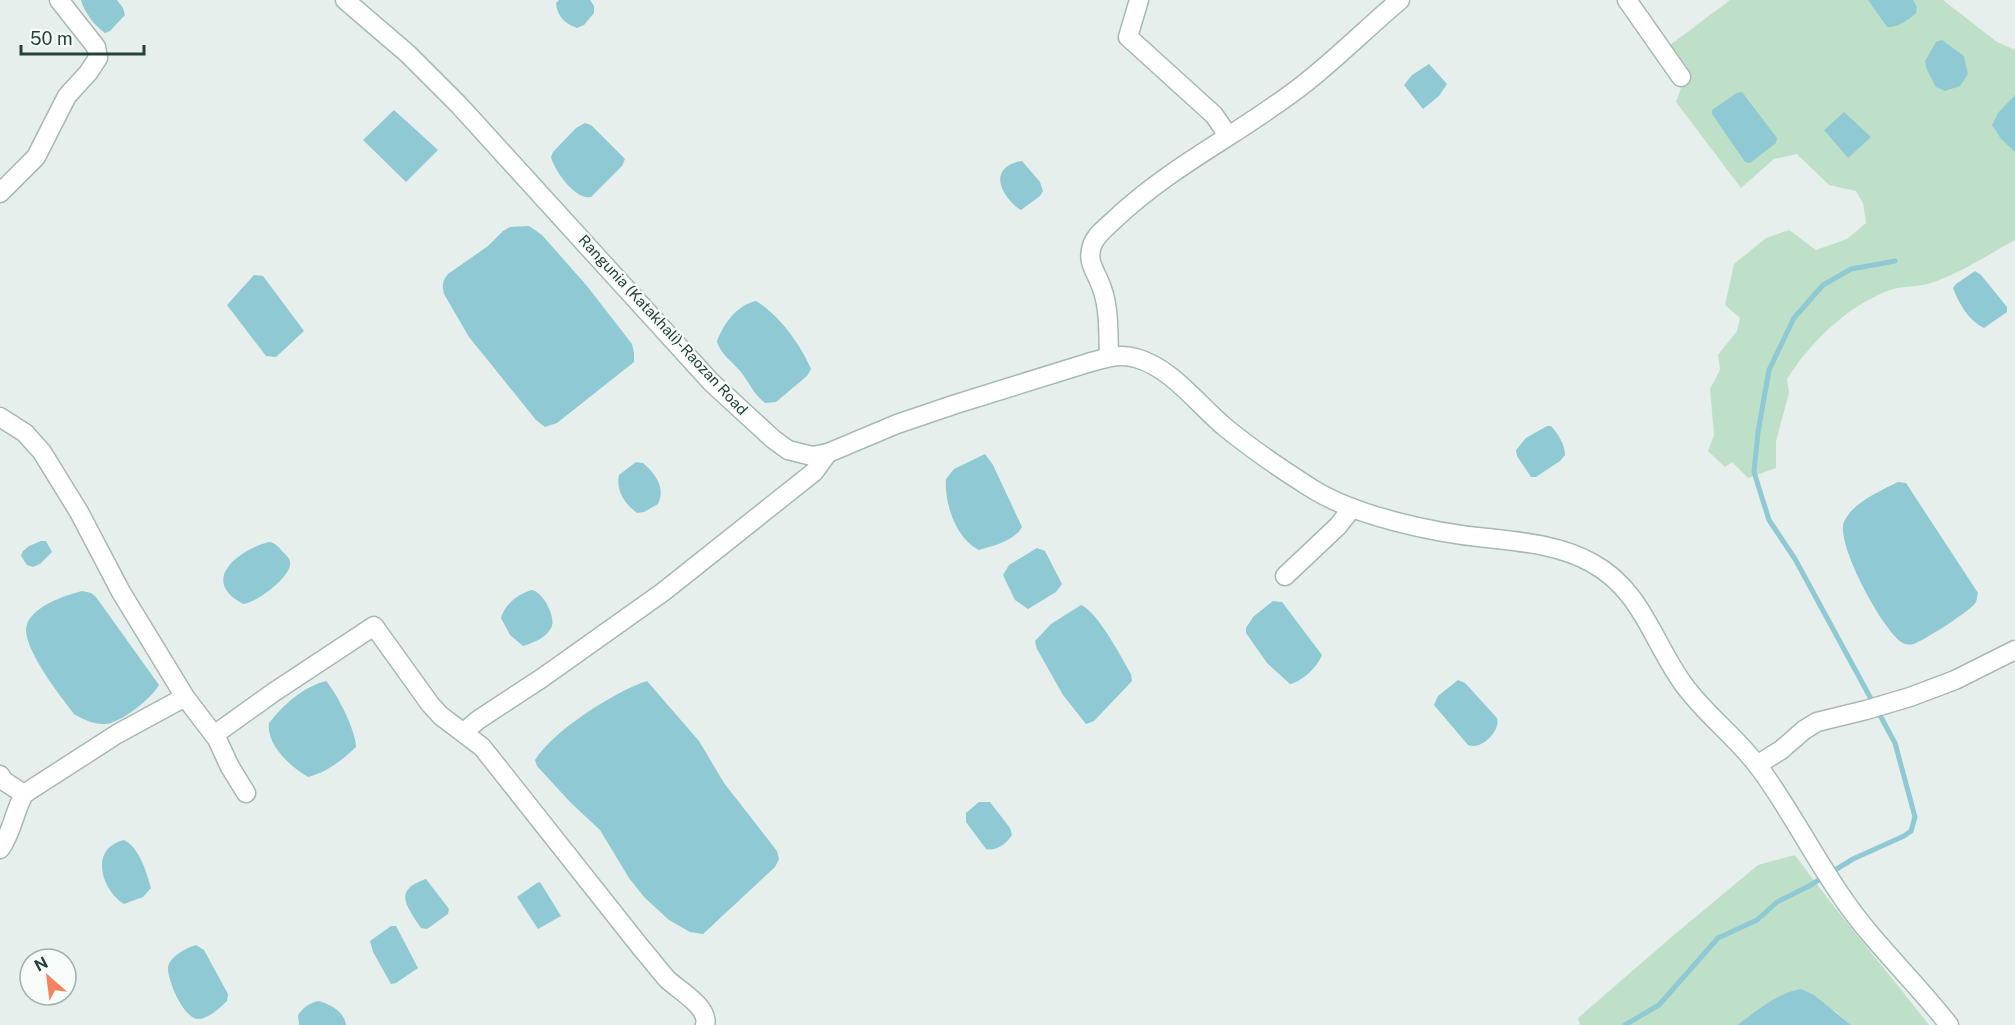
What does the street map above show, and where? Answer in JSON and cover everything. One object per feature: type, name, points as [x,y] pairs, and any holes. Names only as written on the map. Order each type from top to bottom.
[{"type":"street","points":[[0,193],[36,157],[67,96],[98,58],[96,47],[59,0]]},
{"type":"street","name":"Rangunia (Katakhali)-Raozan Road","points":[[345,0],[408,54],[458,104],[683,351],[748,417],[788,450],[812,456],[828,453],[897,424],[1034,379],[1110,357],[1124,356],[1150,364],[1170,377],[1224,427],[1265,459],[1329,499],[1352,508],[1431,529],[1543,545],[1592,563],[1627,590],[1641,609],[1670,665],[1684,685],[1757,765],[1833,884],[1866,929],[1949,1025]]},
{"type":"street","points":[[1139,0],[1128,38],[1214,115],[1226,136]]},
{"type":"street","points":[[1110,357],[1104,293],[1091,265],[1090,255],[1092,244],[1100,232],[1172,172],[1305,84],[1400,0]]},
{"type":"street","points":[[1627,0],[1681,77]]},
{"type":"street","points":[[0,417],[25,433],[42,452],[79,512],[121,592],[184,697],[214,735],[246,793]]},
{"type":"street","points":[[464,732],[686,575],[814,472],[828,453]]},
{"type":"street","points":[[1285,576],[1338,526],[1352,508]]},
{"type":"street","points":[[214,735],[374,626],[430,704],[441,716],[483,747],[660,970],[703,1012],[706,1017],[705,1025]]},
{"type":"street","points":[[1757,765],[1817,722],[1889,703],[1955,680],[2015,650]]},
{"type":"street","points":[[0,849],[24,794],[117,734],[184,697]]},
{"type":"street","points":[[0,775],[4,781],[24,794]]},
{"type":"green space","points":[[1730,0],[1943,0],[1997,42],[2015,50],[2015,240],[1939,280],[1928,284],[1892,289],[1872,298],[1830,328],[1796,365],[1787,379],[1789,393],[1776,441],[1776,468],[1748,478],[1732,462],[1725,467],[1708,451],[1714,435],[1710,389],[1720,370],[1718,355],[1737,331],[1740,318],[1725,305],[1734,264],[1766,238],[1789,230],[1816,250],[1847,239],[1866,223],[1863,203],[1856,191],[1829,185],[1797,154],[1774,159],[1741,188],[1676,102],[1681,88],[1658,54]]},
{"type":"green space","points":[[1795,855],[1929,1025],[1851,1025],[1835,1011],[1768,1003],[1737,1025],[1580,1025],[1578,1018],[1758,865]]},
{"type":"water","points":[[81,0],[117,0],[125,15],[110,31],[105,33],[90,18]]},
{"type":"water","points":[[559,0],[590,0],[594,6],[594,13],[584,25],[577,28],[565,22],[560,16],[556,3]]},
{"type":"water","points":[[1868,0],[1913,0],[1917,7],[1916,13],[1903,23],[1887,27]]},
{"type":"water","points":[[1942,40],[1964,56],[1968,74],[1960,86],[1945,91],[1936,87],[1925,61],[1936,42]]},
{"type":"water","points":[[1429,64],[1447,84],[1439,96],[1423,109],[1404,85],[1412,75]]},
{"type":"water","points":[[1742,92],[1777,138],[1776,143],[1750,163],[1745,162],[1712,114],[1712,110]]},
{"type":"water","points":[[2015,95],[2015,152],[2001,139],[1992,125],[1998,113]]},
{"type":"water","points":[[394,110],[438,150],[406,182],[363,140]]},
{"type":"water","points":[[1844,112],[1871,137],[1848,158],[1824,130]]},
{"type":"water","points":[[585,123],[591,125],[625,159],[622,166],[591,197],[579,194],[566,183],[551,157],[576,128]]},
{"type":"water","points":[[1022,161],[1040,182],[1043,191],[1040,196],[1021,210],[1007,197],[1000,178],[1001,173],[1009,165]]},
{"type":"water","points":[[529,226],[542,235],[587,286],[632,344],[634,353],[634,362],[557,423],[545,427],[536,420],[469,337],[444,294],[443,288],[448,274],[488,246],[503,231],[510,227]]},
{"type":"water","points":[[1975,271],[1981,275],[2007,307],[2007,312],[1984,328],[1965,311],[1953,288]]},
{"type":"water","points":[[254,275],[263,276],[304,331],[276,357],[266,356],[227,305]]},
{"type":"water","points":[[756,301],[773,314],[788,331],[811,369],[807,376],[776,402],[765,403],[761,399],[741,372],[724,355],[717,342],[732,316],[749,303]]},
{"type":"water","points":[[1551,426],[1559,436],[1565,455],[1536,477],[1531,477],[1517,456],[1516,450],[1526,438]]},
{"type":"water","points":[[985,454],[993,465],[1022,527],[1009,539],[979,550],[964,538],[953,519],[947,499],[946,479],[954,469]]},
{"type":"water","points":[[636,462],[643,463],[652,471],[661,492],[658,504],[644,512],[637,513],[622,496],[618,481],[619,475]]},
{"type":"water","points":[[1898,482],[1906,483],[1978,593],[1976,602],[1966,612],[1929,636],[1911,644],[1903,643],[1894,635],[1873,605],[1853,566],[1843,532],[1844,522],[1853,509],[1867,498]]},
{"type":"water","points":[[41,541],[46,541],[52,552],[40,564],[33,567],[27,565],[21,556],[23,551]]},
{"type":"water","points":[[269,542],[274,543],[289,559],[288,571],[271,589],[249,603],[243,604],[230,595],[224,586],[224,576],[228,567],[236,559],[257,546]]},
{"type":"water","points":[[1037,548],[1045,551],[1062,584],[1056,592],[1028,609],[1015,600],[1003,575],[1009,565]]},
{"type":"water","points":[[532,590],[544,600],[551,612],[552,624],[549,632],[543,637],[523,646],[510,635],[501,618],[513,600]]},
{"type":"water","points":[[82,591],[96,597],[159,685],[150,697],[136,709],[106,724],[93,723],[74,714],[35,657],[26,633],[27,624],[36,612],[51,602]]},
{"type":"water","points":[[1273,601],[1282,602],[1322,655],[1309,673],[1295,683],[1290,684],[1267,663],[1246,633],[1246,628],[1253,617]]},
{"type":"water","points":[[1081,605],[1095,616],[1109,636],[1131,674],[1132,681],[1094,721],[1086,724],[1063,695],[1037,649],[1035,641],[1051,624]]},
{"type":"water","points":[[1458,680],[1465,683],[1497,718],[1493,734],[1479,745],[1468,745],[1434,705],[1438,696]]},
{"type":"water","points":[[326,681],[345,712],[356,747],[334,765],[308,777],[281,754],[271,739],[269,723],[294,697]]},
{"type":"water","points":[[647,681],[699,741],[724,783],[777,851],[779,859],[775,867],[703,934],[690,932],[669,920],[644,897],[629,878],[600,830],[571,803],[537,766],[535,760],[544,748],[586,713],[633,686]]},
{"type":"water","points":[[979,802],[990,802],[1010,828],[1012,835],[997,848],[986,849],[966,822],[966,813]]},
{"type":"water","points":[[124,840],[138,854],[151,888],[143,897],[124,904],[109,889],[102,870],[106,851],[113,844]]},
{"type":"water","points":[[426,879],[449,909],[448,914],[427,929],[421,928],[407,906],[406,900],[409,888]]},
{"type":"water","points":[[540,882],[561,916],[538,929],[517,897]]},
{"type":"water","points":[[391,926],[396,926],[418,968],[391,984],[373,952],[370,941]]},
{"type":"water","points":[[196,945],[204,950],[228,994],[227,1001],[221,1007],[199,1019],[193,1018],[178,999],[168,969],[174,957]]},
{"type":"water","points":[[1801,989],[1814,995],[1851,1025],[1737,1025],[1775,998]]},
{"type":"water","points":[[319,1001],[340,1012],[346,1025],[299,1025],[300,1012],[310,1004]]},
{"type":"waterway","points":[[1625,1025],[1659,1005],[1718,938],[1757,920],[1777,902],[1809,886],[1853,859],[1911,831],[1915,817],[1895,743],[1795,559],[1769,520],[1754,472],[1758,432],[1769,370],[1794,318],[1823,285],[1851,269],[1895,261]]}]
